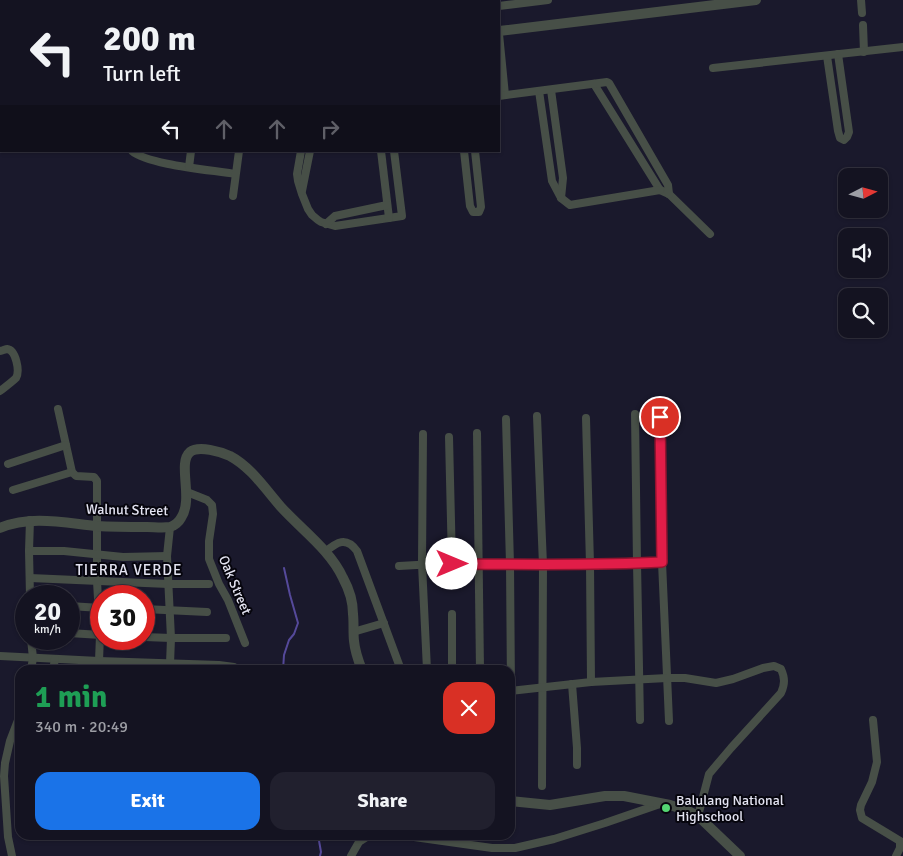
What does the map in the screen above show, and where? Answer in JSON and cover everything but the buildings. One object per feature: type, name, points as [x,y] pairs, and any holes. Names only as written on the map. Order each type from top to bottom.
[{"type":"street","points":[[501,4],[548,0]]},
{"type":"street","points":[[500,32],[756,0]]},
{"type":"street","points":[[861,0],[862,13]]},
{"type":"street","points":[[863,25],[864,52]]},
{"type":"street","points":[[713,68],[903,47]]},
{"type":"street","points":[[500,53],[502,96],[608,82],[668,185],[669,194]]},
{"type":"street","points":[[827,56],[838,131],[840,138],[844,140],[848,137],[849,132],[838,54]]},
{"type":"street","points":[[594,84],[660,190]]},
{"type":"street","points":[[551,90],[562,178],[561,198]]},
{"type":"street","points":[[539,91],[552,181],[561,198],[570,204],[660,190],[669,194],[710,234]]},
{"type":"street","points":[[133,152],[188,167],[235,174]]},
{"type":"street","points":[[188,167],[191,152]]},
{"type":"street","points":[[233,196],[239,152]]},
{"type":"street","points":[[301,152],[297,174],[302,194],[312,215],[321,222],[335,226],[402,216],[394,152]]},
{"type":"street","points":[[302,194],[310,152]]},
{"type":"street","points":[[381,152],[388,218]]},
{"type":"street","points":[[464,152],[470,206],[474,212],[479,212],[481,207],[476,152]]},
{"type":"street","points":[[326,224],[335,216],[387,205]]},
{"type":"street","points":[[0,352],[7,349],[14,354],[17,371],[16,377],[0,391]]},
{"type":"street","points":[[58,409],[72,472],[76,476],[94,477],[98,486],[97,585]]},
{"type":"street","points":[[635,414],[640,720]]},
{"type":"street","points":[[537,416],[543,565],[542,786]]},
{"type":"street","points":[[660,417],[662,562],[669,721]]},
{"type":"street","points":[[586,418],[591,682]]},
{"type":"street","points":[[506,419],[510,564],[510,665]]},
{"type":"street","points":[[477,433],[480,665]]},
{"type":"street","points":[[423,434],[422,564],[427,665]]},
{"type":"street","points":[[449,437],[452,564]]},
{"type":"street","points":[[8,464],[66,445]]},
{"type":"street","name":"Walnut Street","points":[[0,528],[8,524],[30,520],[98,526],[170,527],[180,520],[185,511],[187,492],[185,460],[190,452],[199,449],[213,450],[230,456],[250,471],[282,508],[325,552]]},
{"type":"street","points":[[12,490],[72,472]]},
{"type":"street","name":"Oak Street","points":[[187,492],[207,500],[212,506],[213,514],[208,541],[209,559],[245,643]]},
{"type":"street","points":[[30,520],[30,585]]},
{"type":"street","points":[[170,527],[167,556],[171,638],[170,664]]},
{"type":"street","points":[[360,665],[355,647],[353,632],[354,613],[349,591],[343,577],[325,552],[335,544],[344,542],[352,545],[357,551],[399,665]]},
{"type":"street","points":[[29,551],[122,557],[167,556]]},
{"type":"street","points":[[399,566],[422,564],[543,565],[662,562]]},
{"type":"street","points":[[30,578],[209,584]]},
{"type":"street","points":[[155,610],[207,612]]},
{"type":"street","points":[[452,614],[452,665]]},
{"type":"street","points":[[353,632],[384,623]]},
{"type":"street","points":[[155,637],[226,638]]},
{"type":"street","points":[[32,650],[32,665]]},
{"type":"street","points":[[99,661],[100,650]]},
{"type":"street","points":[[0,656],[55,660],[218,665]]},
{"type":"street","points":[[54,665],[55,660]]},
{"type":"street","points":[[515,690],[591,682],[667,678],[716,682],[734,679],[763,668],[774,666],[781,669],[785,685],[781,693],[709,774],[698,816]]},
{"type":"street","points":[[572,684],[578,765]]},
{"type":"street","points":[[873,720],[877,762],[872,782],[861,805],[860,814],[862,818],[900,841],[900,848],[896,856]]},
{"type":"street","points":[[12,856],[8,837],[4,776],[10,741],[15,728]]},
{"type":"street","points":[[515,802],[550,805],[605,796],[624,796],[682,809],[698,816],[740,856]]},
{"type":"street","points":[[435,840],[492,848],[514,848],[571,834],[660,804]]},
{"type":"street","points":[[351,856],[362,840]]},
{"type":"waterway","points":[[283,665],[284,655],[289,640],[294,634],[298,623],[284,568]]},
{"type":"waterway","points":[[319,840],[320,856]]},
{"type":"place","name":"Balulang National Highschool","points":[[666,808]]},
{"type":"district","name":"TIERRA VERDE","points":[[129,570]]},
{"type":"route","points":[[452,564],[543,565],[662,562],[660,417]]}]
